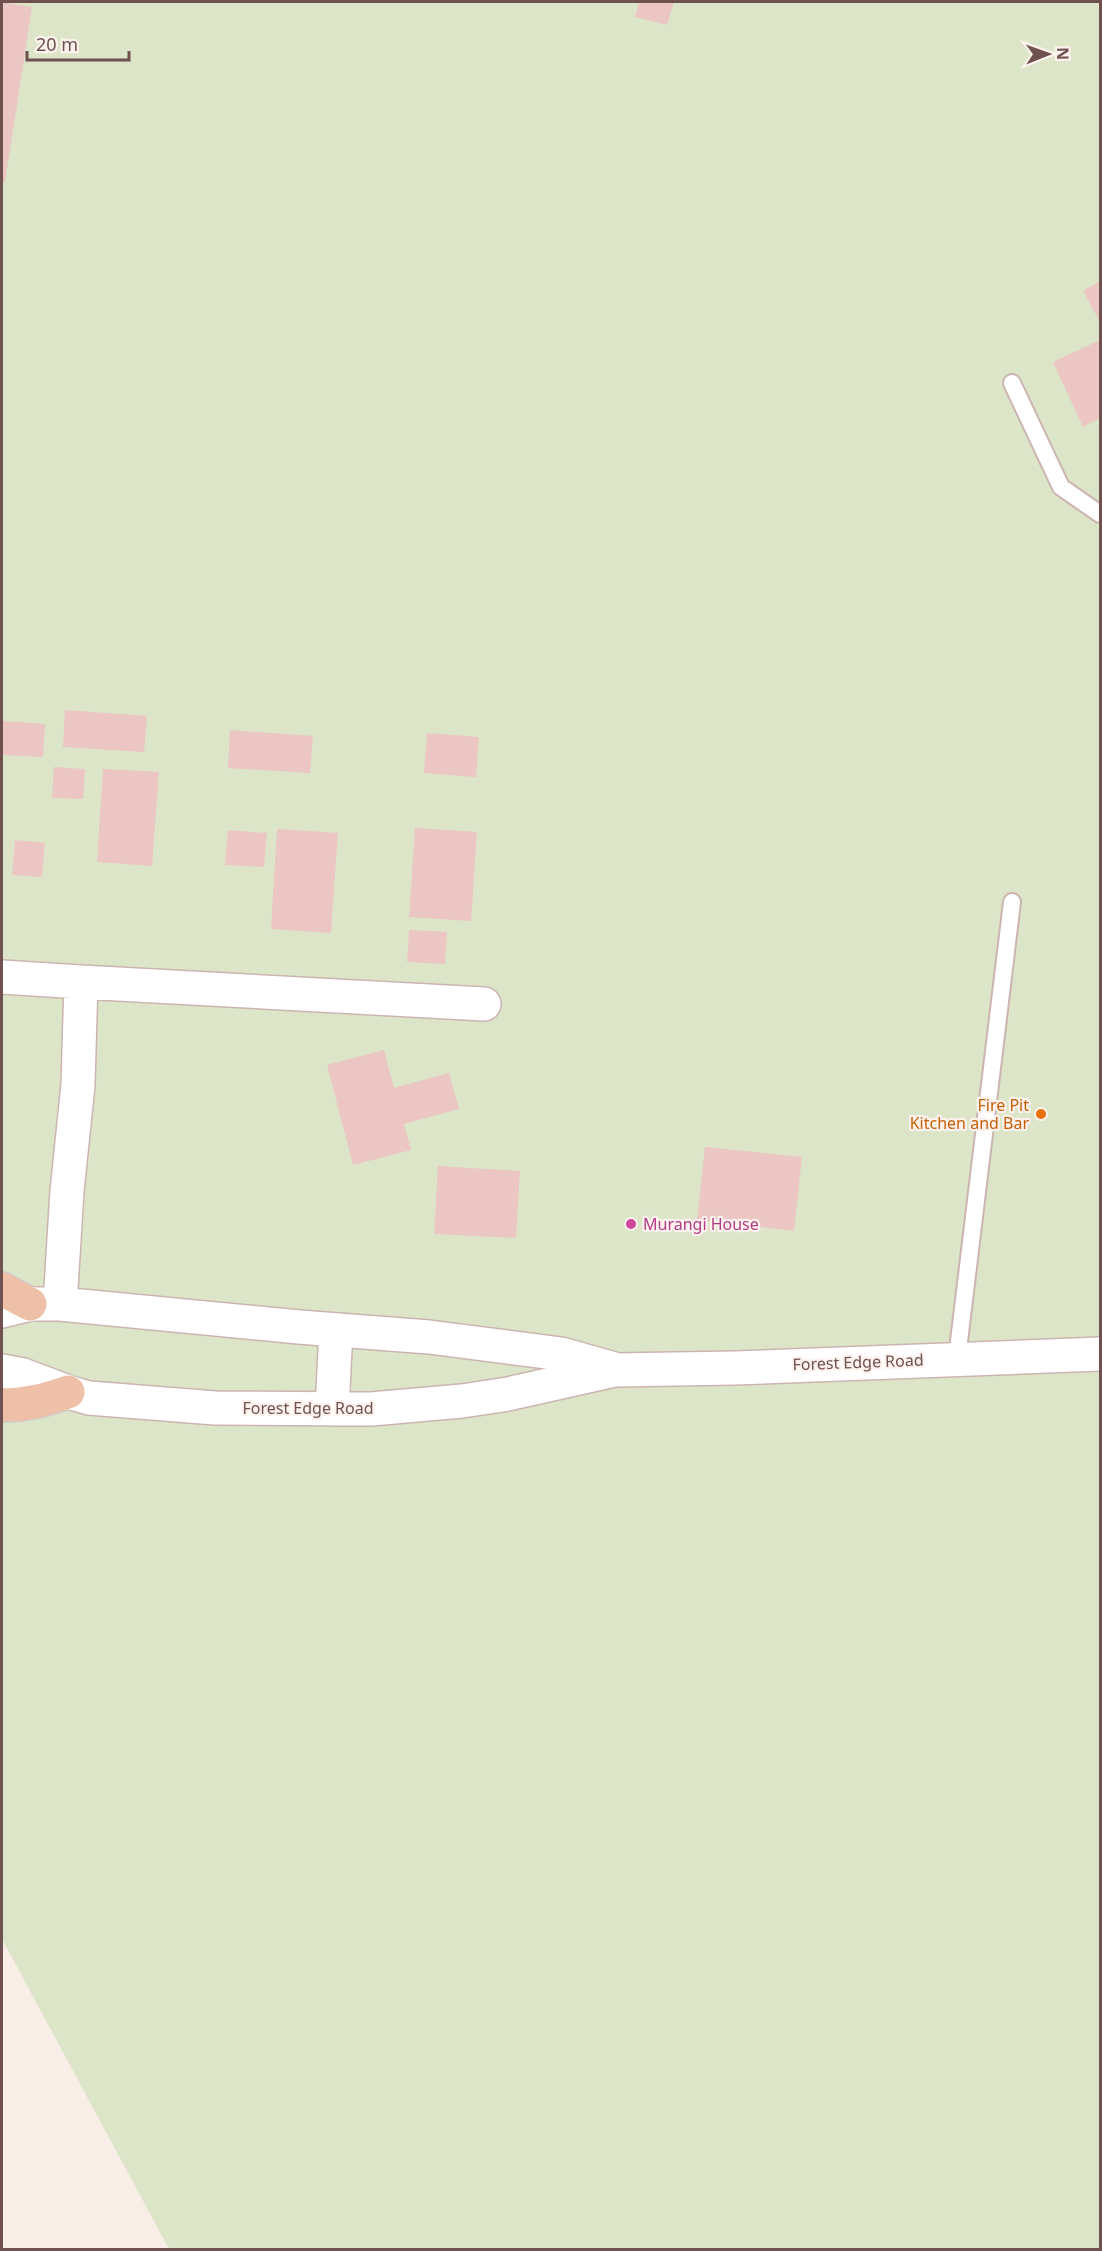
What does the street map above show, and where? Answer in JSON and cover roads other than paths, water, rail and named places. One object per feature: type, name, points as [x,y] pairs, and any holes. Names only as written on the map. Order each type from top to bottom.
[{"type":"main road","points":[[2,1288],[30,1306]]},
{"type":"main road","points":[[2,1405],[43,1401],[68,1392]]},
{"type":"street","points":[[2,977],[484,1004]]},
{"type":"street","points":[[30,1306],[67,1191],[78,1085],[81,982]]},
{"type":"street","name":"Forest Edge Road","points":[[30,1306],[429,1337],[561,1354],[615,1370]]},
{"type":"street","points":[[332,1409],[336,1330]]},
{"type":"street","name":"Forest Edge Road","points":[[2,1371],[23,1375],[89,1398],[214,1408],[371,1409],[462,1401],[508,1394],[615,1370],[735,1368],[1101,1354]]},
{"type":"lane","points":[[1012,383],[1060,487],[1101,514]]},
{"type":"lane","points":[[957,1358],[1012,902]]},
{"type":"place","name":"Fire Pit Kitchen and Bar","points":[[1041,1114]]},
{"type":"place","name":"Murangi House","points":[[631,1224]]}]
